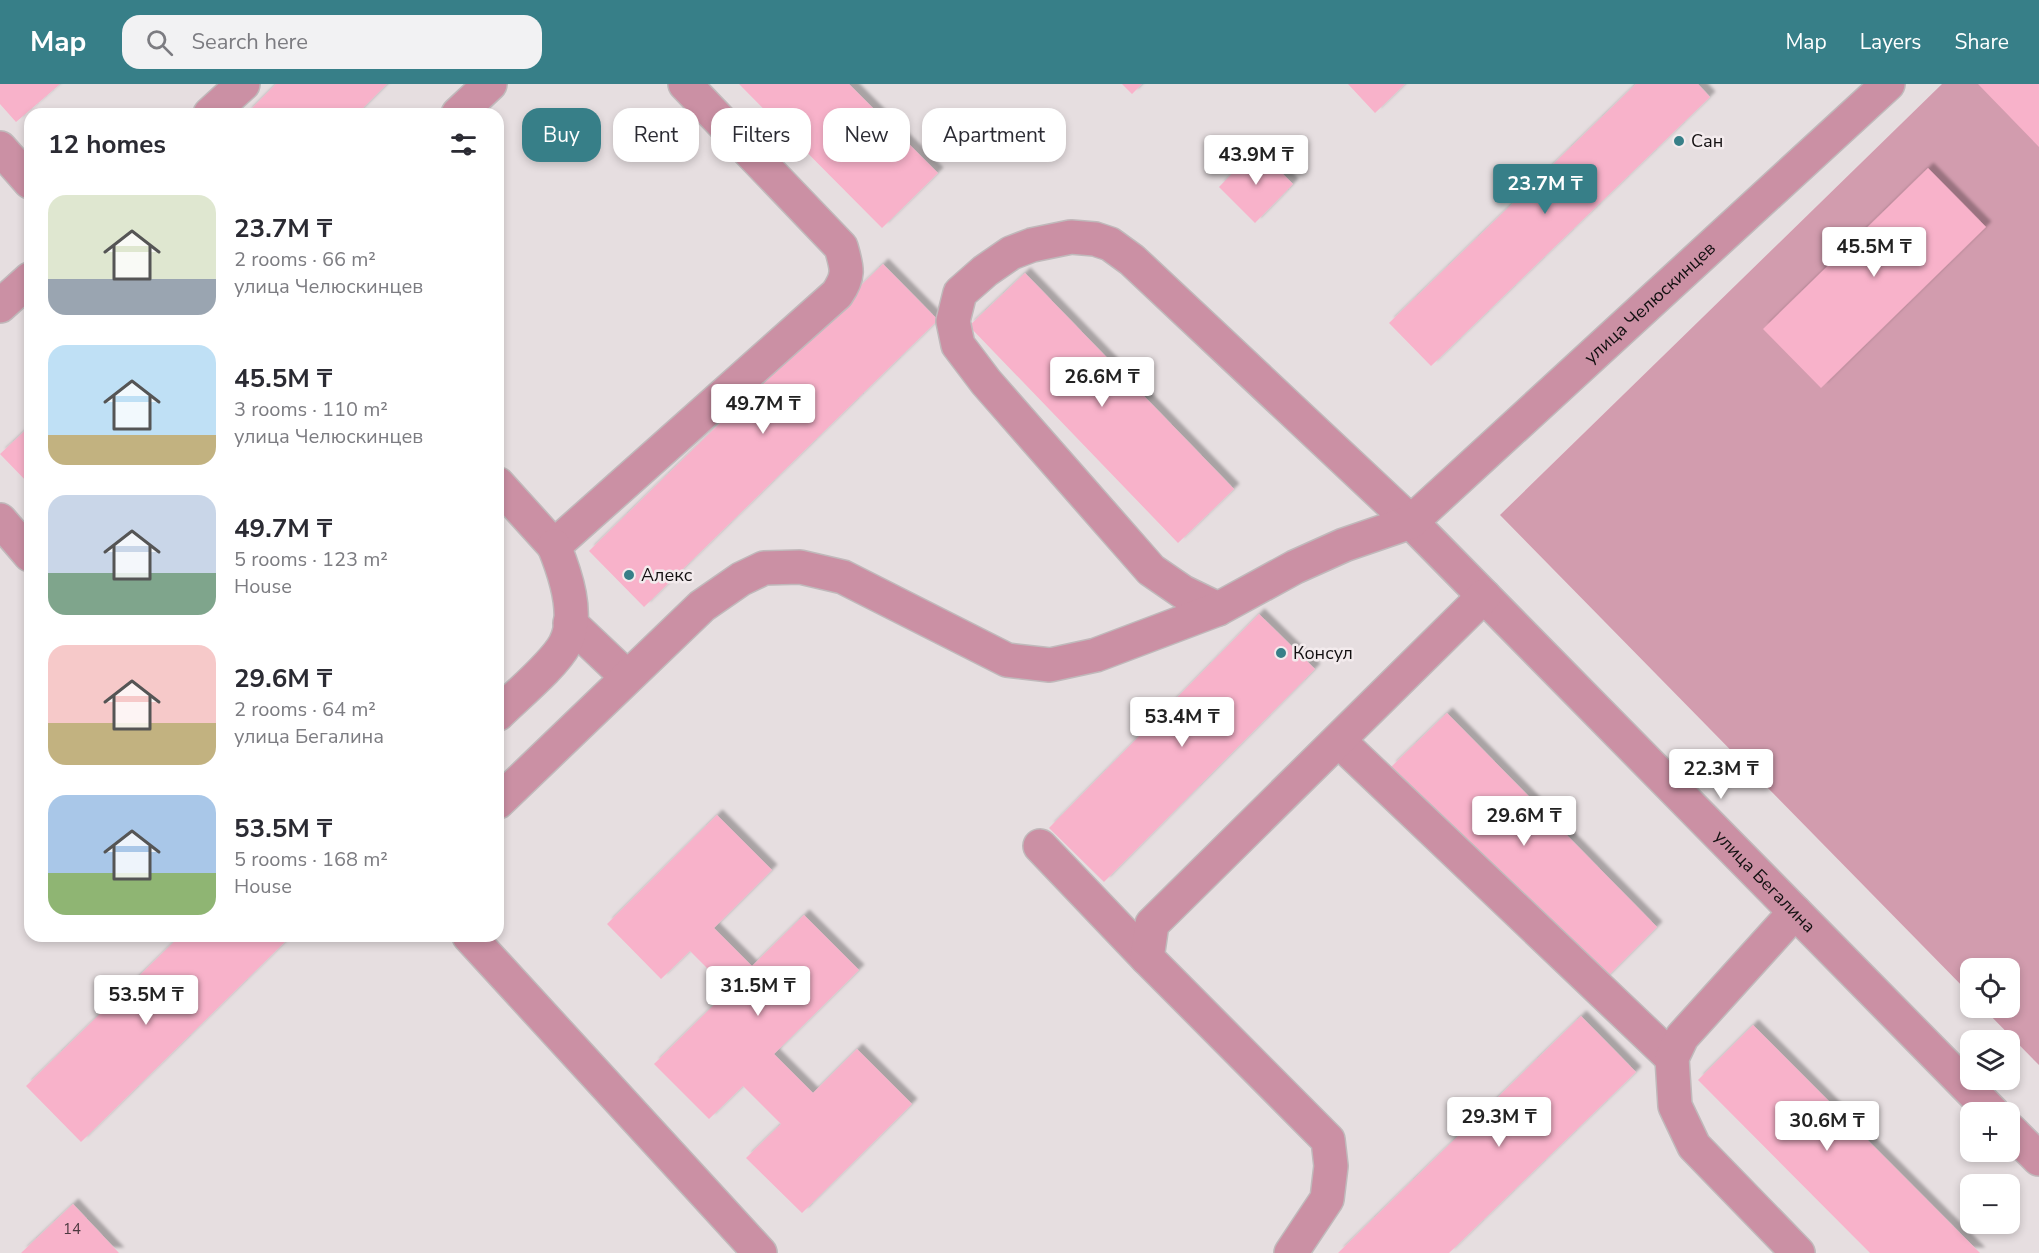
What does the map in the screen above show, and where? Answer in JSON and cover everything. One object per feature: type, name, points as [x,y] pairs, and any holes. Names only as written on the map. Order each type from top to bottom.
[{"type":"street","points":[[217,108],[243,84]]},
{"type":"street","points":[[464,108],[490,84]]},
{"type":"street","points":[[554,546],[829,302],[846,281],[846,262],[841,247],[684,84]]},
{"type":"street","name":"улица Челюскинцев","points":[[1412,522],[1888,84]]},
{"type":"street","points":[[0,148],[24,175]]},
{"type":"street","name":"улица Бегалина","points":[[1218,609],[1183,592],[1151,570],[986,382],[958,345],[953,321],[960,293],[985,271],[1011,253],[1032,245],[1071,237],[1095,239],[1110,244],[1132,260],[1412,522],[1982,1102]]},
{"type":"street","points":[[0,306],[24,284]]},
{"type":"street","points":[[504,491],[554,546],[567,577],[570,623],[566,643],[555,658],[504,708]]},
{"type":"street","points":[[0,520],[24,548]]},
{"type":"street","points":[[504,796],[702,606],[741,579],[764,568],[800,567],[843,577],[1007,660],[1050,665],[1096,655],[1218,609],[1295,567],[1344,545],[1412,522]]},
{"type":"street","points":[[1147,958],[1152,924],[1484,596]]},
{"type":"street","points":[[570,623],[627,677]]},
{"type":"street","points":[[1339,741],[1672,1058]]},
{"type":"street","points":[[1040,846],[1147,958],[1328,1140],[1331,1166],[1327,1199],[1291,1253]]},
{"type":"street","points":[[1795,912],[1682,1037],[1672,1058],[1675,1106],[1694,1146],[1798,1253]]},
{"type":"street","points":[[475,942],[760,1253]]},
{"type":"street","points":[[2020,1140],[2039,1159]]},
{"type":"shaded area","points":[[1942,84],[2039,84],[2039,1065],[2020,1046],[2020,1030],[2005,1030],[1993,1018],[2020,1018],[2020,958],[1960,958],[1960,984],[1500,515]]},
{"type":"building","points":[[0,84],[60,84],[32,108],[24,108],[24,115],[16,122],[0,104]]},
{"type":"building","points":[[276,84],[387,84],[363,108],[252,108]]},
{"type":"building","points":[[739,84],[849,84],[873,108],[823,108],[823,162],[910,162],[910,145],[922,157],[922,162],[927,162],[938,173],[882,228],[811,157],[811,108],[763,108]]},
{"type":"building","points":[[1122,84],[1142,84],[1132,94]]},
{"type":"building","points":[[1348,84],[1405,84],[1375,113]]},
{"type":"building","points":[[1636,84],[1698,84],[1710,97],[1431,366],[1389,323]]},
{"type":"building","points":[[1978,84],[2039,84],[2039,147]]},
{"type":"building","points":[[1257,148],[1293,184],[1255,223],[1219,187]]},
{"type":"building","points":[[1928,168],[1986,227],[1821,388],[1763,329]]},
{"type":"building","points":[[883,264],[938,320],[644,607],[589,551]]},
{"type":"building","points":[[1025,273],[1234,489],[1178,543],[969,326]]},
{"type":"building","points":[[24,432],[24,479],[0,454]]},
{"type":"building","points":[[1259,614],[1315,669],[1104,882],[1049,828]]},
{"type":"building","points":[[1447,713],[1657,927],[1602,982],[1391,767]]},
{"type":"building","points":[[717,815],[772,870],[714,928],[752,966],[804,915],[859,970],[774,1054],[813,1093],[857,1049],[912,1104],[802,1213],[746,1158],[781,1124],[743,1086],[709,1119],[654,1064],[729,990],[690,951],[661,979],[607,924]]},
{"type":"building","points":[[174,942],[285,942],[81,1142],[26,1086]]},
{"type":"building","points":[[1581,1016],[1636,1072],[1449,1253],[1338,1253]]},
{"type":"building","points":[[1753,1025],[1980,1253],[1870,1253],[1698,1080]]},
{"type":"building","points":[[73,1204],[119,1253],[21,1253]]},
{"type":"place","name":"Сан","points":[[1679,141]]},
{"type":"place","name":"Алекс","points":[[629,575]]},
{"type":"place","name":"Консул","points":[[1281,653]]}]
